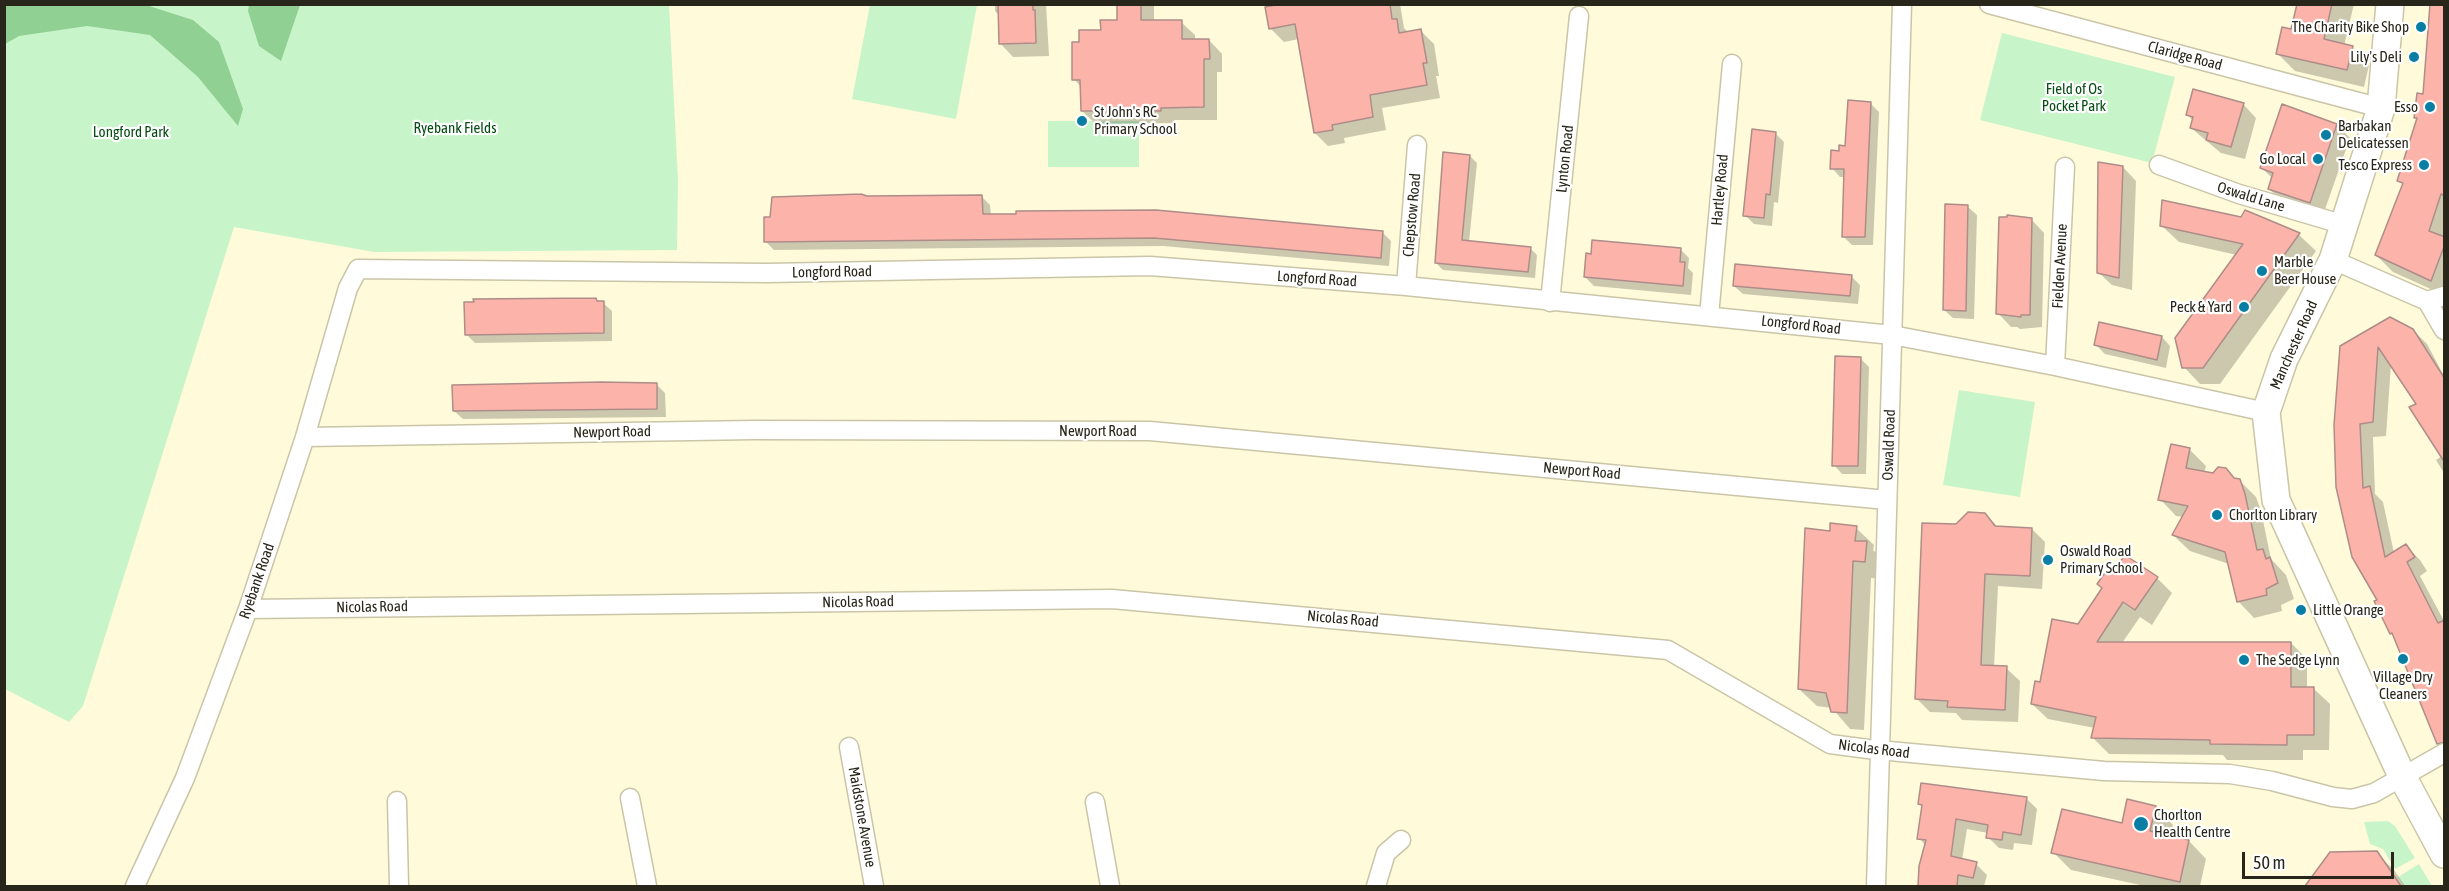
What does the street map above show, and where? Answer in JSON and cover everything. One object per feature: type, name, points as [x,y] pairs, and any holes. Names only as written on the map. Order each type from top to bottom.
[{"type":"main road","name":"Manchester Road","points":[[2390,4],[2381,108],[2333,260],[2284,359],[2266,412],[2276,500],[2402,776],[2445,854]]},
{"type":"street","name":"Oswald Road","points":[[1876,886],[1902,4]]},
{"type":"street","name":"Claridge Road","points":[[1989,4],[2381,108]]},
{"type":"street","name":"Lynton Road","points":[[1550,302],[1579,16]]},
{"type":"street","name":"Hartley Road","points":[[1709,316],[1732,64]]},
{"type":"street","name":"Chepstow Road","points":[[1406,286],[1417,145]]},
{"type":"street","name":"Oswald Lane","points":[[2159,165],[2239,194],[2345,225]]},
{"type":"street","name":"Fielden Avenue","points":[[2055,366],[2064,167]]},
{"type":"street","points":[[2333,260],[2436,298],[2445,330]]},
{"type":"street","name":"Longford Road","points":[[358,269],[767,273],[1150,266],[1406,286],[1892,335],[2055,366],[2266,412]]},
{"type":"street","name":"Ryebank Road","points":[[135,886],[185,778],[248,609],[305,437],[348,288],[358,269]]},
{"type":"street","name":"Newport Road","points":[[305,437],[754,430],[1150,431],[1887,500]]},
{"type":"street","name":"Nicolas Road","points":[[248,609],[1112,599],[1668,650],[1830,744],[2104,771],[2230,774],[2272,781],[2333,797],[2352,799],[2374,793],[2445,753]]},
{"type":"street","name":"Maidstone Avenue","points":[[849,747],[874,886]]},
{"type":"street","points":[[630,798],[647,886]]},
{"type":"street","points":[[397,801],[399,886]]},
{"type":"street","points":[[1095,802],[1110,886]]},
{"type":"street","points":[[1376,886],[1386,853],[1401,840]]},
{"type":"green space","points":[[4,5],[146,5],[193,20],[219,42],[243,109],[238,126],[198,77],[150,35],[87,26],[19,36],[5,44]]},
{"type":"green space","points":[[5,5],[669,5],[678,180],[677,250],[374,252],[234,227],[83,706],[69,722],[5,689]]},
{"type":"green space","points":[[249,5],[300,5],[281,61],[259,46],[248,11]]},
{"type":"green space","points":[[870,5],[977,5],[956,119],[852,99]]},
{"type":"green space","name":"Field of Os Pocket Park","points":[[2002,33],[2175,77],[2152,163],[1980,120]]},
{"type":"green space","points":[[1048,121],[1139,121],[1139,167],[1048,167]]},
{"type":"green space","points":[[1959,390],[2035,402],[2020,497],[1943,485]]},
{"type":"green space","points":[[2388,821],[2395,826],[2415,858],[2395,869],[2383,849],[2370,844],[2364,822]]},
{"type":"green space","points":[[2419,864],[2432,886],[2404,886],[2398,877]]},
{"type":"building","points":[[998,4],[1033,4],[1036,43],[999,44]]},
{"type":"building","points":[[1117,4],[1141,4],[1141,20],[1182,20],[1182,39],[1209,39],[1210,59],[1204,59],[1204,107],[1161,108],[1161,111],[1081,111],[1080,80],[1072,80],[1072,42],[1079,42],[1079,30],[1101,30],[1100,20],[1117,20]]},
{"type":"building","points":[[1281,4],[1390,4],[1392,19],[1397,19],[1399,33],[1421,29],[1427,63],[1423,63],[1427,85],[1370,95],[1373,117],[1332,125],[1333,130],[1314,133],[1295,24],[1269,29],[1265,7]]},
{"type":"building","points":[[2297,4],[2332,4],[2324,39],[2353,46],[2347,70],[2276,54],[2282,27],[2291,29]]},
{"type":"building","points":[[2430,4],[2445,4],[2445,196],[2441,194],[2429,231],[2445,237],[2445,244],[2431,281],[2375,255],[2403,183],[2397,181],[2417,118],[2414,118],[2417,93],[2423,94]]},
{"type":"building","points":[[2193,89],[2244,103],[2231,147],[2206,140],[2208,133],[2190,128],[2193,117],[2186,115]]},
{"type":"building","points":[[1848,100],[1871,102],[1865,237],[1842,237],[1844,169],[1830,169],[1831,150],[1839,151],[1839,145],[1845,146]]},
{"type":"building","points":[[2282,104],[2337,124],[2310,203],[2268,189],[2273,173],[2260,168]]},
{"type":"building","points":[[1752,129],[1776,132],[1770,195],[1766,194],[1764,218],[1743,216]]},
{"type":"building","points":[[1443,152],[1470,155],[1462,240],[1531,247],[1528,272],[1435,263]]},
{"type":"building","points":[[2098,162],[2123,166],[2119,278],[2097,273]]},
{"type":"building","points":[[861,194],[867,196],[982,195],[983,214],[1016,214],[1016,211],[1156,210],[1383,231],[1381,258],[1154,238],[764,242],[764,217],[770,217],[772,197]]},
{"type":"building","points":[[2162,200],[2241,217],[2245,210],[2300,233],[2203,368],[2182,368],[2175,338],[2243,244],[2160,226]]},
{"type":"building","points":[[1945,204],[1968,205],[1966,311],[1943,310]]},
{"type":"building","points":[[2007,215],[2032,218],[2030,315],[2021,315],[2021,317],[1996,314],[1999,217],[2007,217]]},
{"type":"building","points":[[1592,240],[1681,248],[1680,262],[1685,262],[1683,286],[1584,277],[1586,253],[1591,254]]},
{"type":"building","points":[[1735,264],[1852,275],[1850,296],[1733,286]]},
{"type":"building","points":[[596,298],[597,301],[604,301],[604,333],[465,335],[464,302],[474,302],[473,299]]},
{"type":"building","points":[[2390,317],[2413,329],[2445,379],[2445,463],[2409,407],[2416,404],[2378,347],[2373,422],[2360,424],[2363,488],[2370,486],[2385,557],[2406,544],[2415,557],[2407,562],[2438,623],[2445,620],[2445,742],[2437,744],[2392,633],[2390,634],[2374,601],[2377,600],[2352,557],[2336,487],[2334,425],[2340,346]]},
{"type":"building","points":[[2099,322],[2162,336],[2157,360],[2094,345]]},
{"type":"building","points":[[1835,356],[1861,357],[1858,466],[1832,466]]},
{"type":"building","points":[[657,383],[657,409],[453,411],[452,385]]},
{"type":"building","name":"Chorlton Library","points":[[2171,444],[2190,448],[2186,468],[2213,473],[2218,467],[2226,468],[2234,478],[2240,479],[2257,550],[2263,549],[2266,559],[2270,557],[2278,583],[2266,589],[2267,595],[2237,602],[2225,552],[2172,535],[2188,506],[2158,500]]},
{"type":"building","points":[[1968,512],[1985,513],[1995,526],[2032,528],[2030,576],[1985,574],[1981,665],[2007,666],[2005,710],[1947,707],[1948,701],[1915,699],[1922,523],[1956,524]]},
{"type":"building","points":[[1830,523],[1857,526],[1855,541],[1867,541],[1865,562],[1853,561],[1847,713],[1831,712],[1826,693],[1798,689],[1805,528],[1830,531]]},
{"type":"building","points":[[2125,555],[2158,577],[2135,610],[2123,602],[2097,642],[2291,642],[2291,687],[2314,687],[2314,735],[2287,735],[2287,745],[2210,744],[2210,740],[2091,738],[2096,717],[2031,704],[2035,681],[2040,682],[2052,619],[2078,624],[2102,588],[2097,584],[2107,570],[2112,573]]},
{"type":"building","points":[[1921,783],[2027,797],[2021,835],[2003,832],[2002,840],[1986,838],[1988,825],[1956,819],[1951,856],[1977,862],[1973,878],[1958,875],[1957,886],[1918,886],[1919,866],[1926,840],[1917,839],[1922,805],[1918,804]]},
{"type":"building","points":[[2127,799],[2156,806],[2150,831],[2189,840],[2180,882],[2051,853],[2062,809],[2122,823]]},
{"type":"building","points":[[2377,851],[2401,886],[2305,886],[2330,852]]},
{"type":"place","name":"The Charity Bike Shop","points":[[2421,27]]},
{"type":"place","name":"Lily's Deli","points":[[2414,57]]},
{"type":"place","name":"Esso","points":[[2430,107]]},
{"type":"place","name":"St John's RC Primary School","points":[[1082,121]]},
{"type":"place","name":"Barbakan Delicatessen","points":[[2326,135]]},
{"type":"place","name":"Go Local","points":[[2318,159]]},
{"type":"place","name":"Tesco Express","points":[[2424,165]]},
{"type":"place","name":"Marble Beer House","points":[[2262,271]]},
{"type":"place","name":"Peck & Yard","points":[[2244,307]]},
{"type":"place","name":"Chorlton Library","points":[[2217,515]]},
{"type":"place","name":"Oswald Road Primary School","points":[[2048,560]]},
{"type":"place","name":"Little Orange","points":[[2301,610]]},
{"type":"place","name":"Village Dry Cleaners","points":[[2403,659]]},
{"type":"place","name":"The Sedge Lynn","points":[[2244,660]]},
{"type":"place","name":"Chorlton Health Centre","points":[[2141,824]]},
{"type":"park label","name":"Ryebank Fields","points":[[455,128]]},
{"type":"park label","name":"Longford Park","points":[[131,132]]}]
